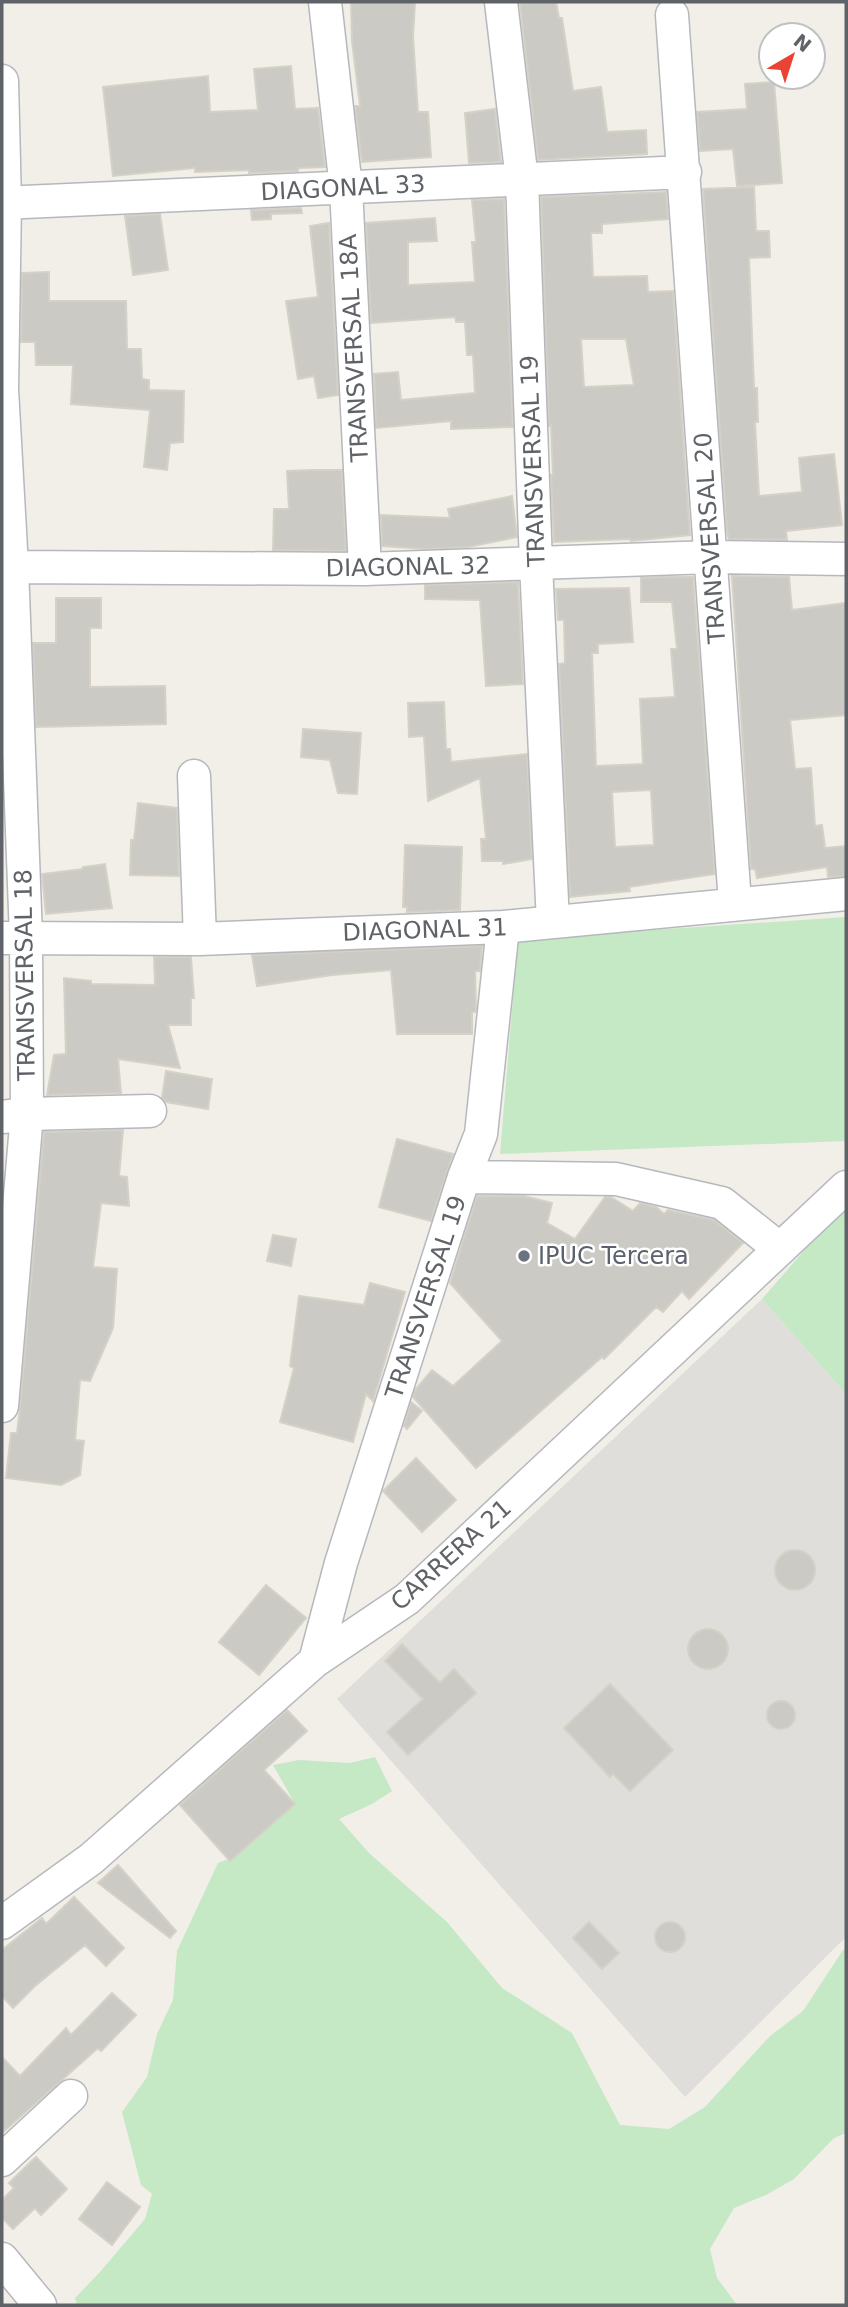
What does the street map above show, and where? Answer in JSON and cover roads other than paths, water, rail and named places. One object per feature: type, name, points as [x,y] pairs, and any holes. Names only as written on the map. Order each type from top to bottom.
[{"type":"street","name":"TRANSVERSAL 18A","points":[[325,2],[346,188],[365,569]]},
{"type":"street","name":"TRANSVERSAL 19","points":[[501,2],[522,180],[553,922]]},
{"type":"street","name":"TRANSVERSAL 20","points":[[672,15],[735,903]]},
{"type":"street","name":"TRANSVERSAL 18","points":[[2,81],[2,389],[12,567],[14,937],[14,1116],[2,1406]]},
{"type":"street","name":"DIAGONAL 33","points":[[3,203],[685,172]]},
{"type":"street","name":"DIAGONAL 32","points":[[12,567],[365,569],[711,557],[846,559]]},
{"type":"street","points":[[194,776],[200,939]]},
{"type":"street","name":"DIAGONAL 31","points":[[14,937],[200,939],[503,927],[846,894]]},
{"type":"street","name":"TRANSVERSAL 19","points":[[315,1661],[341,1563],[464,1177],[481,1133],[503,927]]},
{"type":"street","points":[[14,1116],[150,1111]]},
{"type":"street","points":[[464,1177],[616,1179],[722,1203],[780,1249]]},
{"type":"street","name":"CARRERA 21","points":[[2,1923],[91,1858],[315,1661],[407,1599],[846,1188]]},
{"type":"street","points":[[2,2160],[71,2096]]},
{"type":"street","points":[[2,2259],[40,2305]]},
{"type":"place","name":"IPUC Tercera","points":[[524,1256]]}]
